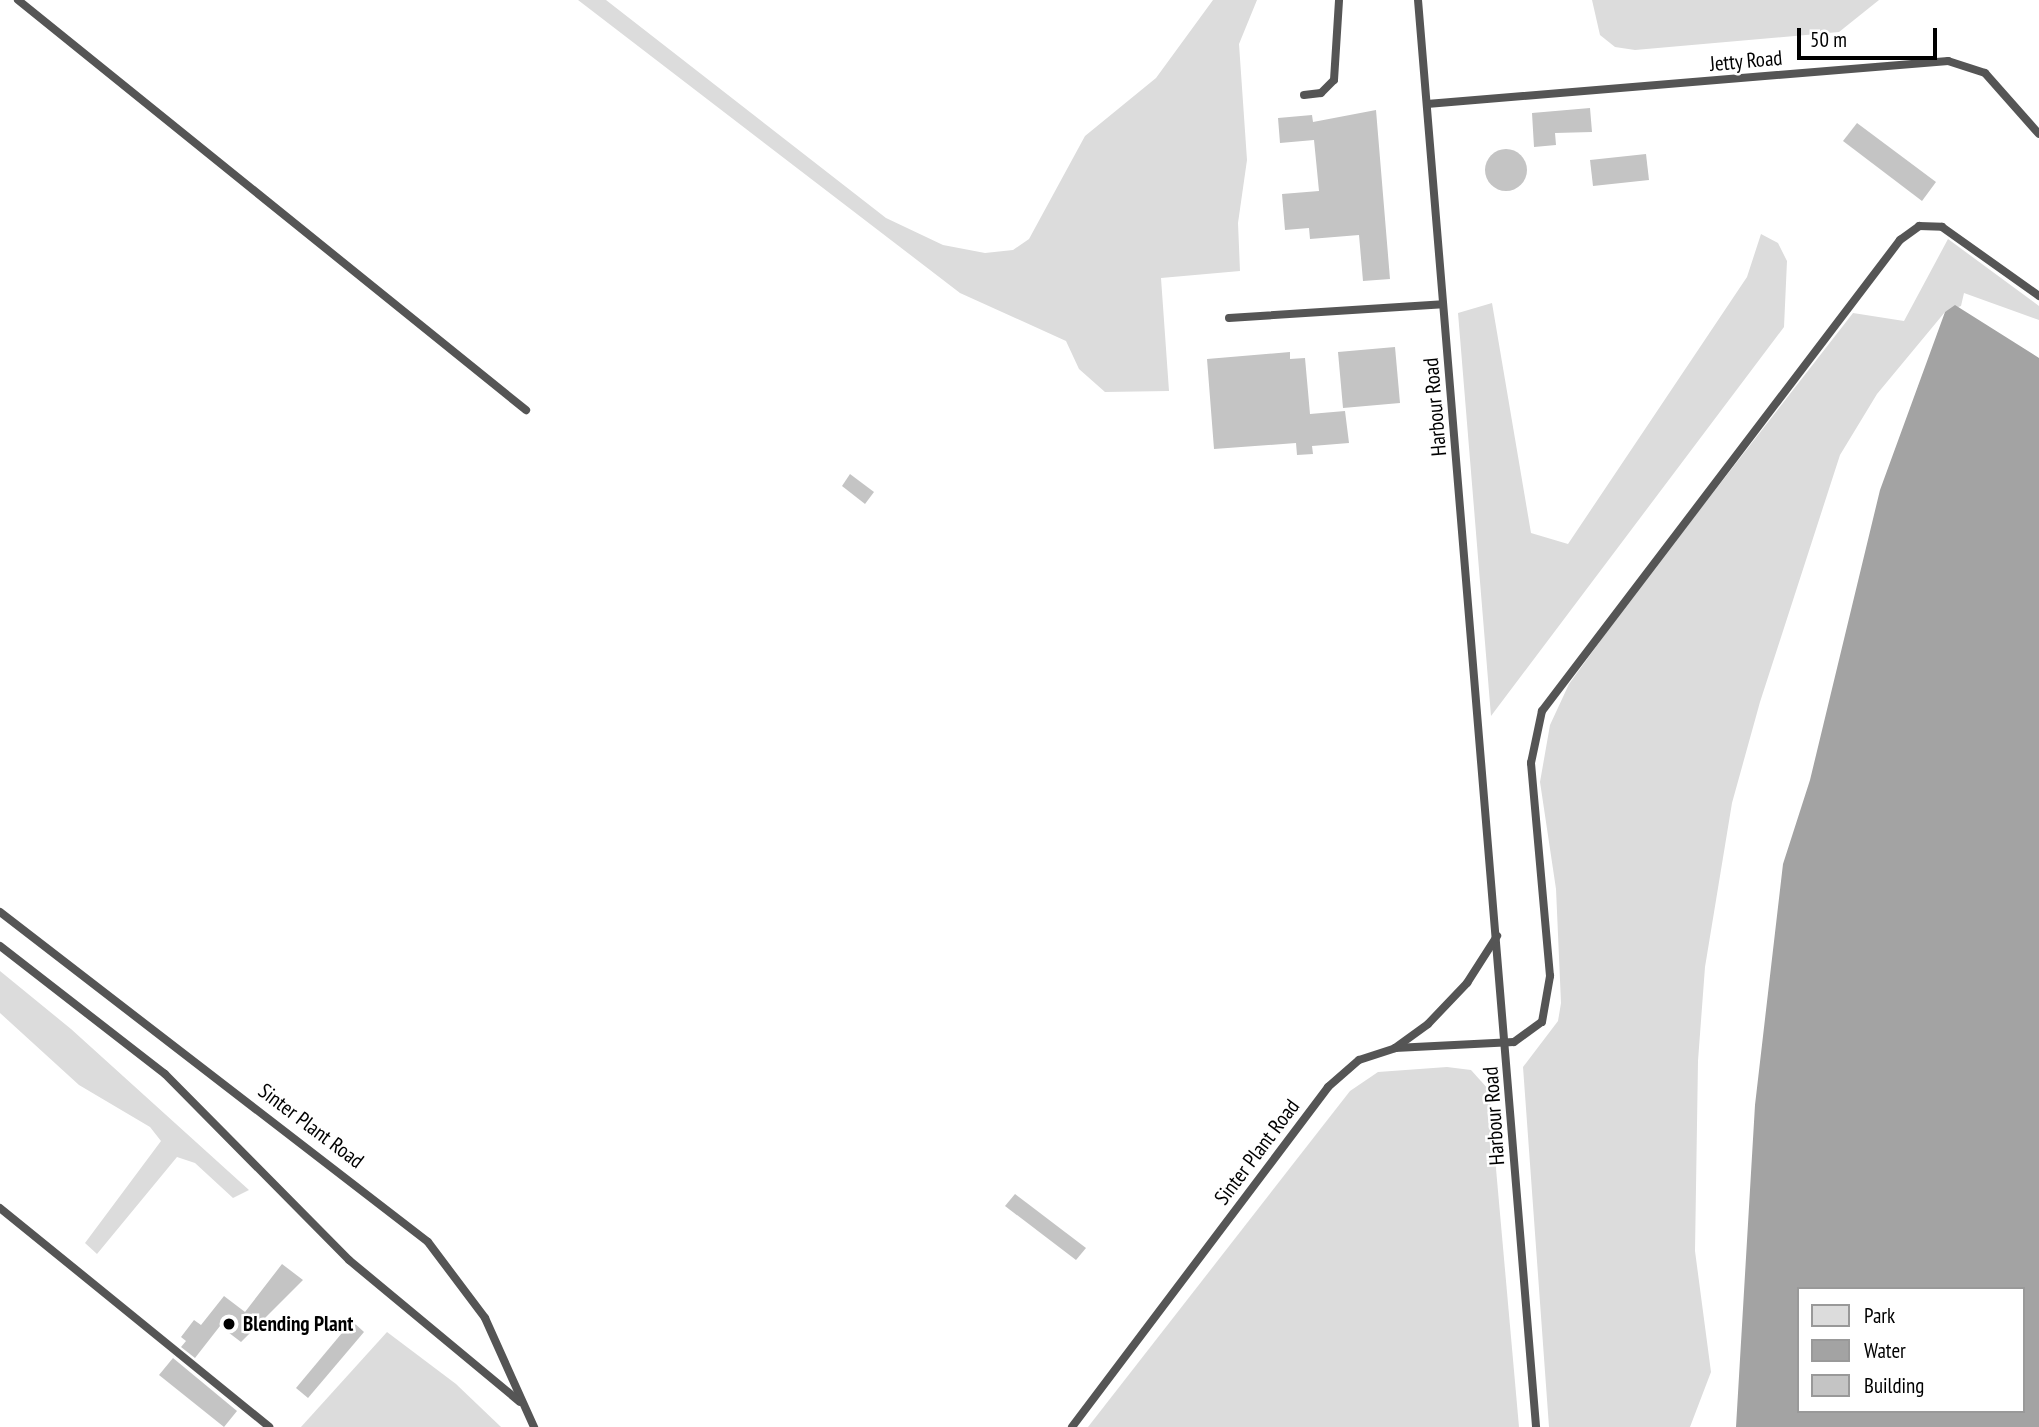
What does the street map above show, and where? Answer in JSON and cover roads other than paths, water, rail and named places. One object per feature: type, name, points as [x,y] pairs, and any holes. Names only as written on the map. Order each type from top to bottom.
[{"type":"lane","points":[[18,0],[526,410]]},
{"type":"lane","points":[[1304,94],[1321,93],[1334,80],[1339,0]]},
{"type":"lane","name":"Harbour Road","points":[[1418,0],[1489,803],[1536,1427]]},
{"type":"lane","name":"Jetty Road","points":[[1427,104],[1948,61],[1993,80],[2039,134]]},
{"type":"lane","points":[[1395,1048],[1506,1042],[1534,1032],[1550,997],[1531,763],[1537,723],[1560,681],[1912,229],[1948,230],[2039,296]]},
{"type":"lane","points":[[1228,318],[1443,304]]},
{"type":"lane","name":"Sinter Plant Road","points":[[0,912],[428,1242],[485,1318],[534,1427]]},
{"type":"lane","name":"Sinter Plant Road","points":[[1072,1427],[1328,1087],[1359,1060],[1395,1048],[1458,994],[1498,933]]},
{"type":"lane","points":[[0,946],[165,1074],[349,1260],[524,1406]]},
{"type":"lane","points":[[0,1208],[269,1427]]},
{"type":"water","points":[[1955,305],[2039,358],[2039,1427],[1736,1427],[1755,1105],[1783,864],[1810,780],[1880,490],[1945,312]]},
{"type":"place","name":"Blending Plant","points":[[229,1324]]}]
